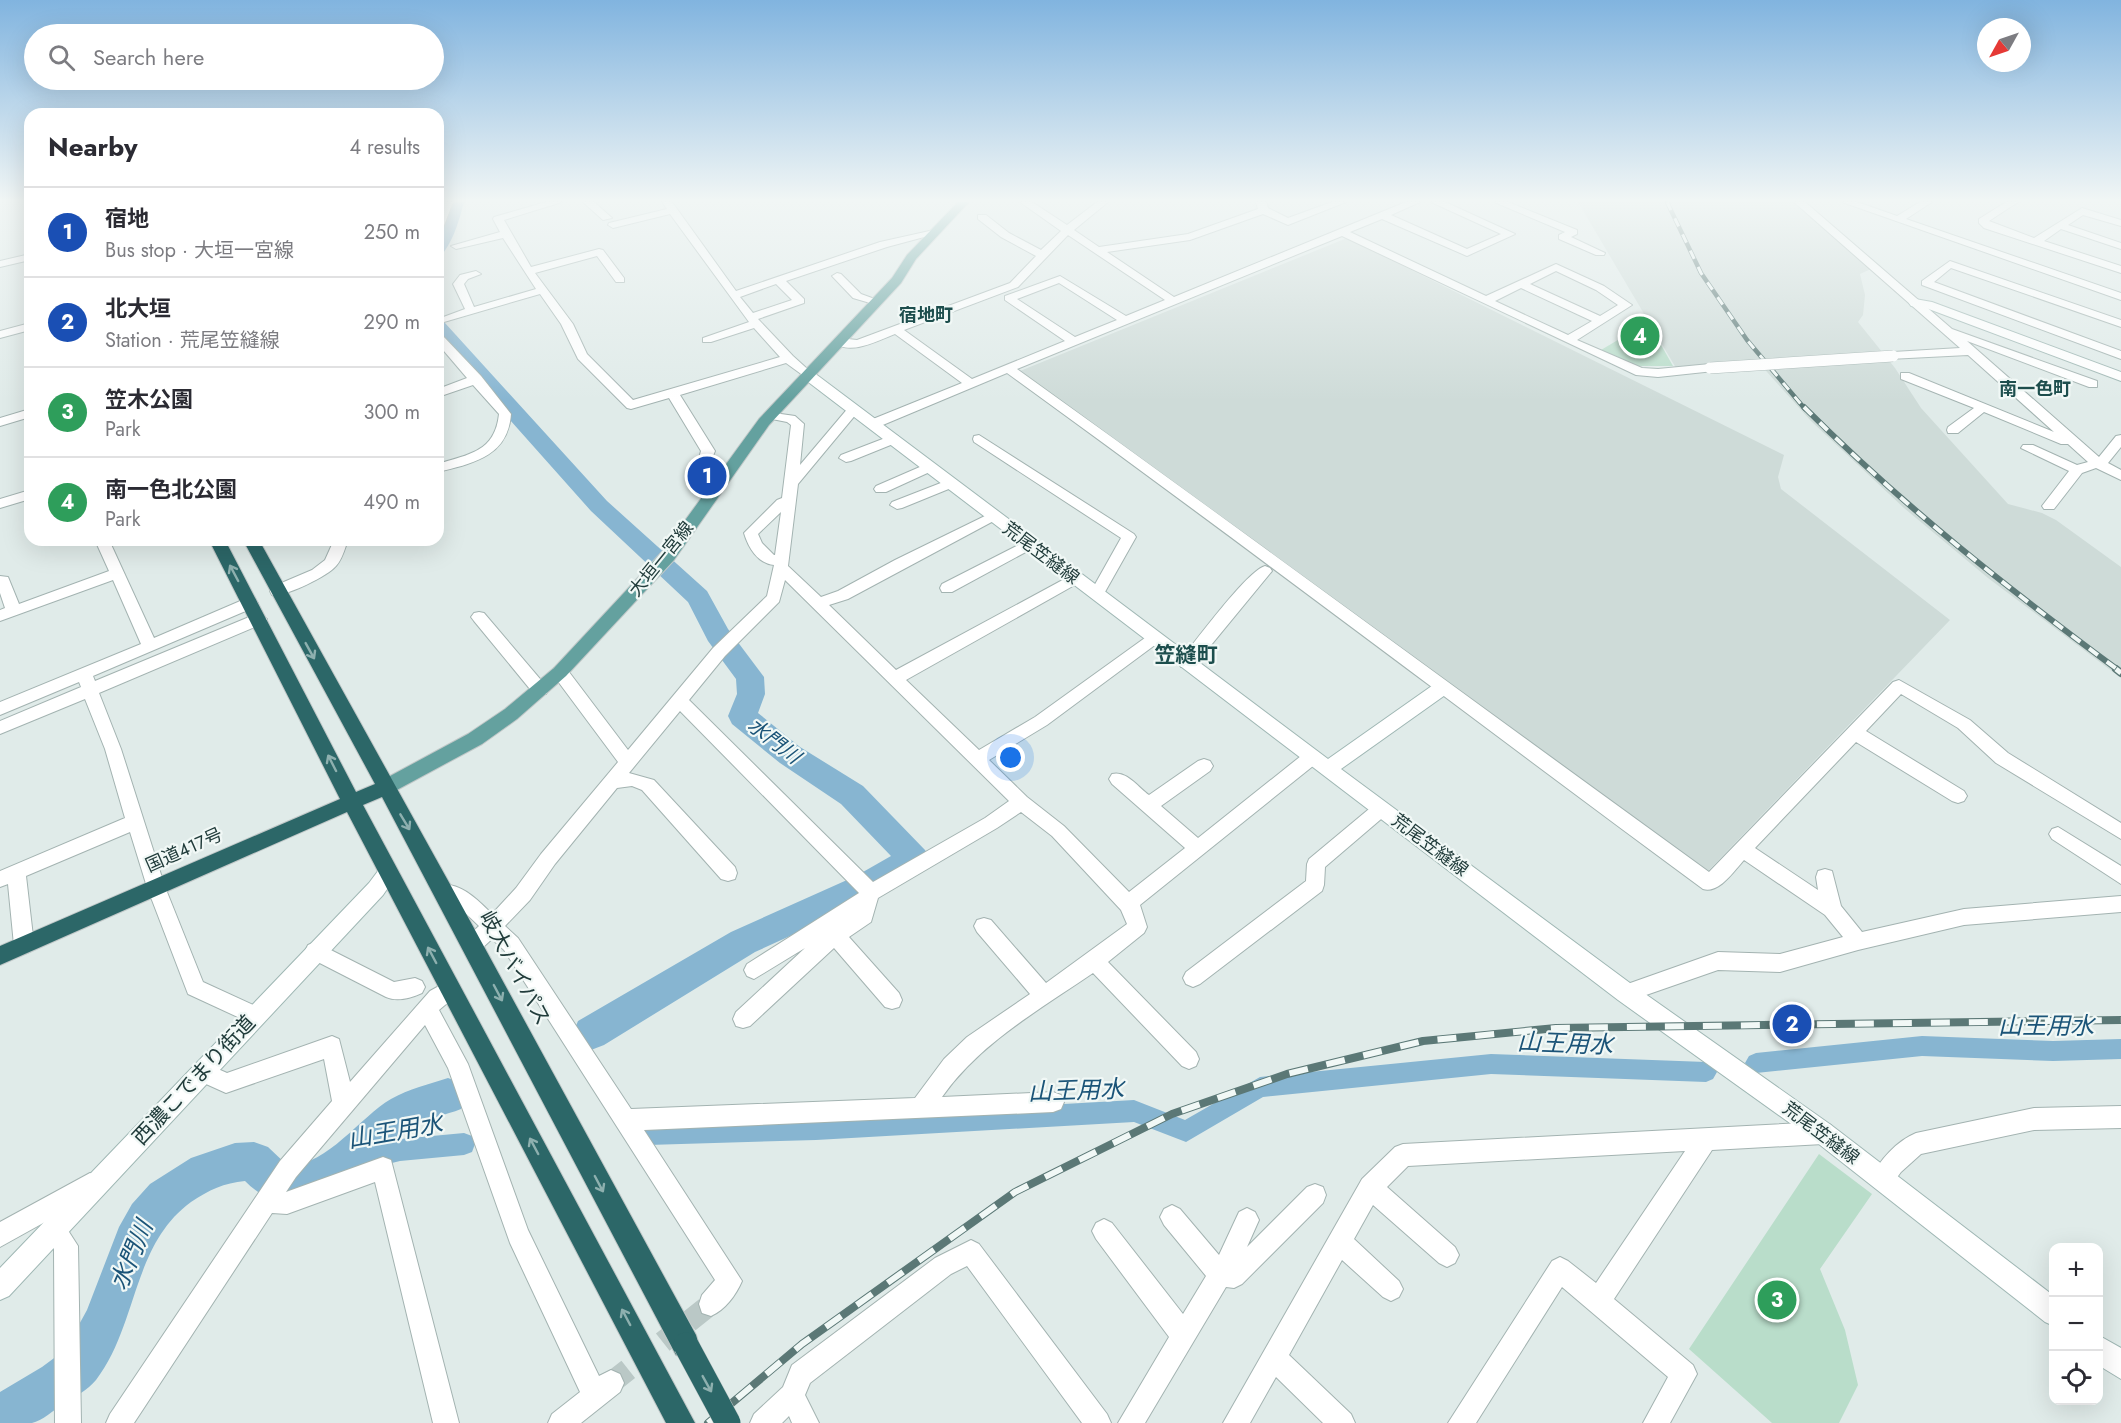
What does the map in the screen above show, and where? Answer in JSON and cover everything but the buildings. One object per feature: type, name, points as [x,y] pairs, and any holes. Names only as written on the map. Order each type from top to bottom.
[{"type":"highway","points":[[220,546],[388,873],[681,1423]]},
{"type":"highway","name":"岐大バイパス","points":[[254,546],[444,892],[728,1423]]},
{"type":"highway","name":"国道417号","points":[[0,956],[386,787]]},
{"type":"main road","name":"大垣一宮線","points":[[386,787],[475,739],[560,672],[668,556],[771,415],[897,280],[904,268]]},
{"type":"main road","points":[[1915,303],[1928,305],[2121,377]]},
{"type":"main road","name":"荒尾笠縫線","points":[[808,375],[1096,595],[1626,993],[1823,1133],[2049,1309]]},
{"type":"main road","points":[[1320,763],[1442,688]]},
{"type":"main road","name":"西濃こでまり街道","points":[[0,1287],[388,873]]},
{"type":"main road","points":[[2102,1351],[2121,1365]]},
{"type":"street","points":[[527,268],[567,324],[582,356],[631,405],[787,359]]},
{"type":"street","points":[[529,271],[538,268]]},
{"type":"street","points":[[611,268],[620,280]]},
{"type":"street","points":[[716,268],[787,359],[808,375]]},
{"type":"street","points":[[735,295],[812,268]]},
{"type":"street","points":[[839,342],[858,344],[1014,285],[1029,268]]},
{"type":"street","points":[[1126,268],[1173,301]]},
{"type":"street","points":[[873,424],[1255,268]]},
{"type":"street","points":[[1417,268],[1640,372],[1969,351]]},
{"type":"street","points":[[1485,301],[1553,268]]},
{"type":"street","points":[[1559,268],[1600,288],[1626,305],[1568,340]]},
{"type":"street","points":[[1875,268],[2096,462],[2121,476]]},
{"type":"street","points":[[1944,268],[1926,283],[2121,355]]},
{"type":"street","points":[[1963,268],[2121,324]]},
{"type":"street","points":[[2038,268],[2121,297]]},
{"type":"street","points":[[471,311],[458,284],[464,277],[476,274]]},
{"type":"street","points":[[837,276],[857,296],[877,302]]},
{"type":"street","points":[[1074,342],[1009,298],[1060,279],[1126,321]]},
{"type":"street","points":[[707,340],[800,301],[778,280]]},
{"type":"street","points":[[1521,284],[1601,321]]},
{"type":"street","points":[[444,319],[543,290]]},
{"type":"street","points":[[0,335],[24,328]]},
{"type":"street","points":[[895,329],[971,384]]},
{"type":"street","points":[[1946,330],[2093,384]]},
{"type":"street","points":[[444,343],[505,414],[505,429],[498,444],[474,456],[444,466]]},
{"type":"street","points":[[1009,369],[1710,884],[1899,686],[1964,724],[2002,758],[2121,832]]},
{"type":"street","points":[[1905,376],[2076,444]]},
{"type":"street","points":[[444,391],[477,379]]},
{"type":"street","points":[[672,392],[708,451],[706,458]]},
{"type":"street","points":[[1953,430],[1982,408]]},
{"type":"street","points":[[790,485],[853,410]]},
{"type":"street","points":[[0,422],[24,415]]},
{"type":"street","points":[[472,945],[492,927],[540,872],[548,859],[732,637],[774,598],[781,563],[798,424],[791,419],[771,415]]},
{"type":"street","points":[[846,458],[893,439]]},
{"type":"street","points":[[979,439],[1129,537],[1096,595]]},
{"type":"street","points":[[2049,506],[2077,470],[2104,460],[2121,439]]},
{"type":"street","points":[[2028,448],[2077,470]]},
{"type":"street","points":[[881,489],[929,467]]},
{"type":"street","points":[[897,505],[951,483]]},
{"type":"street","points":[[1,501],[24,495]]},
{"type":"street","points":[[788,501],[782,503],[751,533],[755,545],[770,560],[781,563],[818,604],[979,758],[1021,802],[1058,831],[1134,912],[1137,927],[1094,961],[974,1044],[951,1066],[921,1108]]},
{"type":"street","points":[[818,604],[843,595],[900,563],[994,517]]},
{"type":"street","points":[[947,588],[1030,544]]},
{"type":"street","points":[[104,546],[115,574],[150,646]]},
{"type":"street","points":[[279,595],[331,562],[338,546]]},
{"type":"street","points":[[1187,663],[1249,587],[1265,571]]},
{"type":"street","points":[[0,581],[3,580],[7,614],[115,574]]},
{"type":"street","points":[[894,679],[1075,579]]},
{"type":"street","points":[[0,729],[150,646],[254,610]]},
{"type":"street","points":[[0,709],[87,682],[254,610]]},
{"type":"street","points":[[479,617],[540,690]]},
{"type":"street","points":[[979,758],[1041,721],[1155,639]]},
{"type":"street","points":[[560,672],[628,762]]},
{"type":"street","points":[[87,682],[136,820],[156,887],[195,988],[255,1016]]},
{"type":"street","points":[[679,700],[867,891],[867,908],[864,916],[822,945],[743,1019]]},
{"type":"street","points":[[1855,733],[1958,796]]},
{"type":"street","points":[[1128,904],[1197,848],[1320,763]]},
{"type":"street","points":[[1148,805],[1204,766]]},
{"type":"street","points":[[613,782],[633,779],[648,785],[728,873]]},
{"type":"street","points":[[1118,779],[1197,848]]},
{"type":"street","points":[[754,970],[867,891],[991,823],[1021,802]]},
{"type":"street","points":[[1193,978],[1315,885],[1316,864],[1381,809]]},
{"type":"street","points":[[24,945],[8,875],[136,820]]},
{"type":"street","points":[[2058,834],[2121,876]]},
{"type":"street","points":[[1742,849],[1832,909],[1858,942]]},
{"type":"street","points":[[1825,877],[1832,909]]},
{"type":"street","points":[[444,892],[464,899],[511,944],[730,1281],[711,1304]]},
{"type":"street","points":[[1626,993],[1718,961],[1780,963],[1964,917],[2121,903]]},
{"type":"street","points":[[984,926],[1044,995]]},
{"type":"street","points":[[835,935],[892,1000]]},
{"type":"street","points":[[315,951],[393,991],[415,987]]},
{"type":"street","points":[[1094,961],[1189,1059]]},
{"type":"street","points":[[119,1423],[288,1169],[437,997],[450,989]]},
{"type":"street","points":[[428,1010],[457,1064],[518,1235],[603,1389],[561,1423]]},
{"type":"street","points":[[202,1072],[226,1083],[332,1046],[344,1105]]},
{"type":"street","points":[[626,1122],[638,1119],[1053,1102]]},
{"type":"street","points":[[1882,1179],[1893,1164],[1916,1144],[2034,1119],[2121,1117]]},
{"type":"street","points":[[1236,1423],[1370,1187],[1403,1155],[1823,1133]]},
{"type":"street","points":[[1598,1300],[1707,1138]]},
{"type":"street","points":[[268,1198],[287,1203],[382,1168],[446,1423]]},
{"type":"street","points":[[0,1234],[101,1178]]},
{"type":"street","points":[[1370,1187],[1447,1255]]},
{"type":"street","points":[[1172,1217],[1220,1275],[1234,1276],[1315,1195]]},
{"type":"street","points":[[1131,1423],[1220,1275],[1247,1220]]},
{"type":"street","points":[[54,1229],[66,1246],[68,1416]]},
{"type":"street","points":[[1104,1231],[1184,1335]]},
{"type":"street","points":[[1339,1241],[1391,1290]]},
{"type":"street","points":[[763,1423],[792,1396],[801,1374],[943,1266],[971,1252],[1098,1423]]},
{"type":"street","points":[[1461,1423],[1560,1269],[1684,1374],[1656,1423]]},
{"type":"street","points":[[1273,1357],[1342,1423]]},
{"type":"street","points":[[792,1396],[806,1423]]},
{"type":"shaded area","points":[[1272,268],[1408,268],[1784,455],[1778,477],[1781,489],[1950,620],[1709,870],[1703,870],[1020,371]]},
{"type":"shaded area","points":[[1617,268],[1870,268],[1860,274],[1865,295],[1863,315],[1858,322],[1895,368],[1921,408],[2008,504],[2042,513],[2056,520],[2121,567],[2121,678],[1988,578],[1904,508],[1811,421],[1759,363],[1676,368]]},
{"type":"green space","points":[[1648,322],[1673,366],[1636,366],[1601,350]]},
{"type":"green space","points":[[1819,1154],[1872,1194],[1820,1269],[1845,1330],[1858,1385],[1839,1423],[1772,1423],[1689,1349]]},
{"type":"waterway","name":"水門川","points":[[444,334],[599,506],[698,597],[717,634],[750,677],[751,694],[742,716],[790,755],[852,795],[914,859],[867,886],[743,942],[591,1033]]},
{"type":"waterway","name":"山王用水","points":[[1756,1063],[1922,1046],[2053,1051],[2121,1049]]},
{"type":"waterway","name":"山王用水","points":[[648,1134],[816,1129],[1134,1111],[1186,1131],[1260,1087],[1491,1064],[1706,1072]]},
{"type":"waterway","name":"水門川","points":[[0,1414],[8,1414],[57,1383],[80,1365],[95,1341],[133,1241],[146,1218],[164,1198],[189,1180],[220,1166],[254,1161],[265,1173],[281,1183],[291,1185],[305,1183],[334,1169],[401,1114],[448,1096]]},
{"type":"waterway","name":"山王用水","points":[[335,1166],[400,1150],[464,1144]]},
{"type":"tunnel","points":[[611,1383],[711,1304]]},
{"type":"railway","points":[[1699,268],[1747,340],[1805,409]]},
{"type":"railway","points":[[1804,407],[1917,512],[2036,608],[2118,670]]},
{"type":"railway","points":[[2116,669],[2121,673]]},
{"type":"railway","points":[[708,1423],[802,1344],[1015,1192],[1172,1114],[1287,1074],[1423,1041],[1556,1028],[2121,1020]]},
{"type":"place","name":"南一色北公園","points":[[1640,336]]},
{"type":"place","name":"宿地","points":[[707,476]]},
{"type":"place","name":"北大垣","points":[[1792,1024]]},
{"type":"place","name":"笠木公園","points":[[1777,1300]]},
{"type":"district","name":"宿地町","points":[[926,315]]},
{"type":"district","name":"南一色町","points":[[2035,389]]},
{"type":"district","name":"笠縫町","points":[[1186,655]]}]
